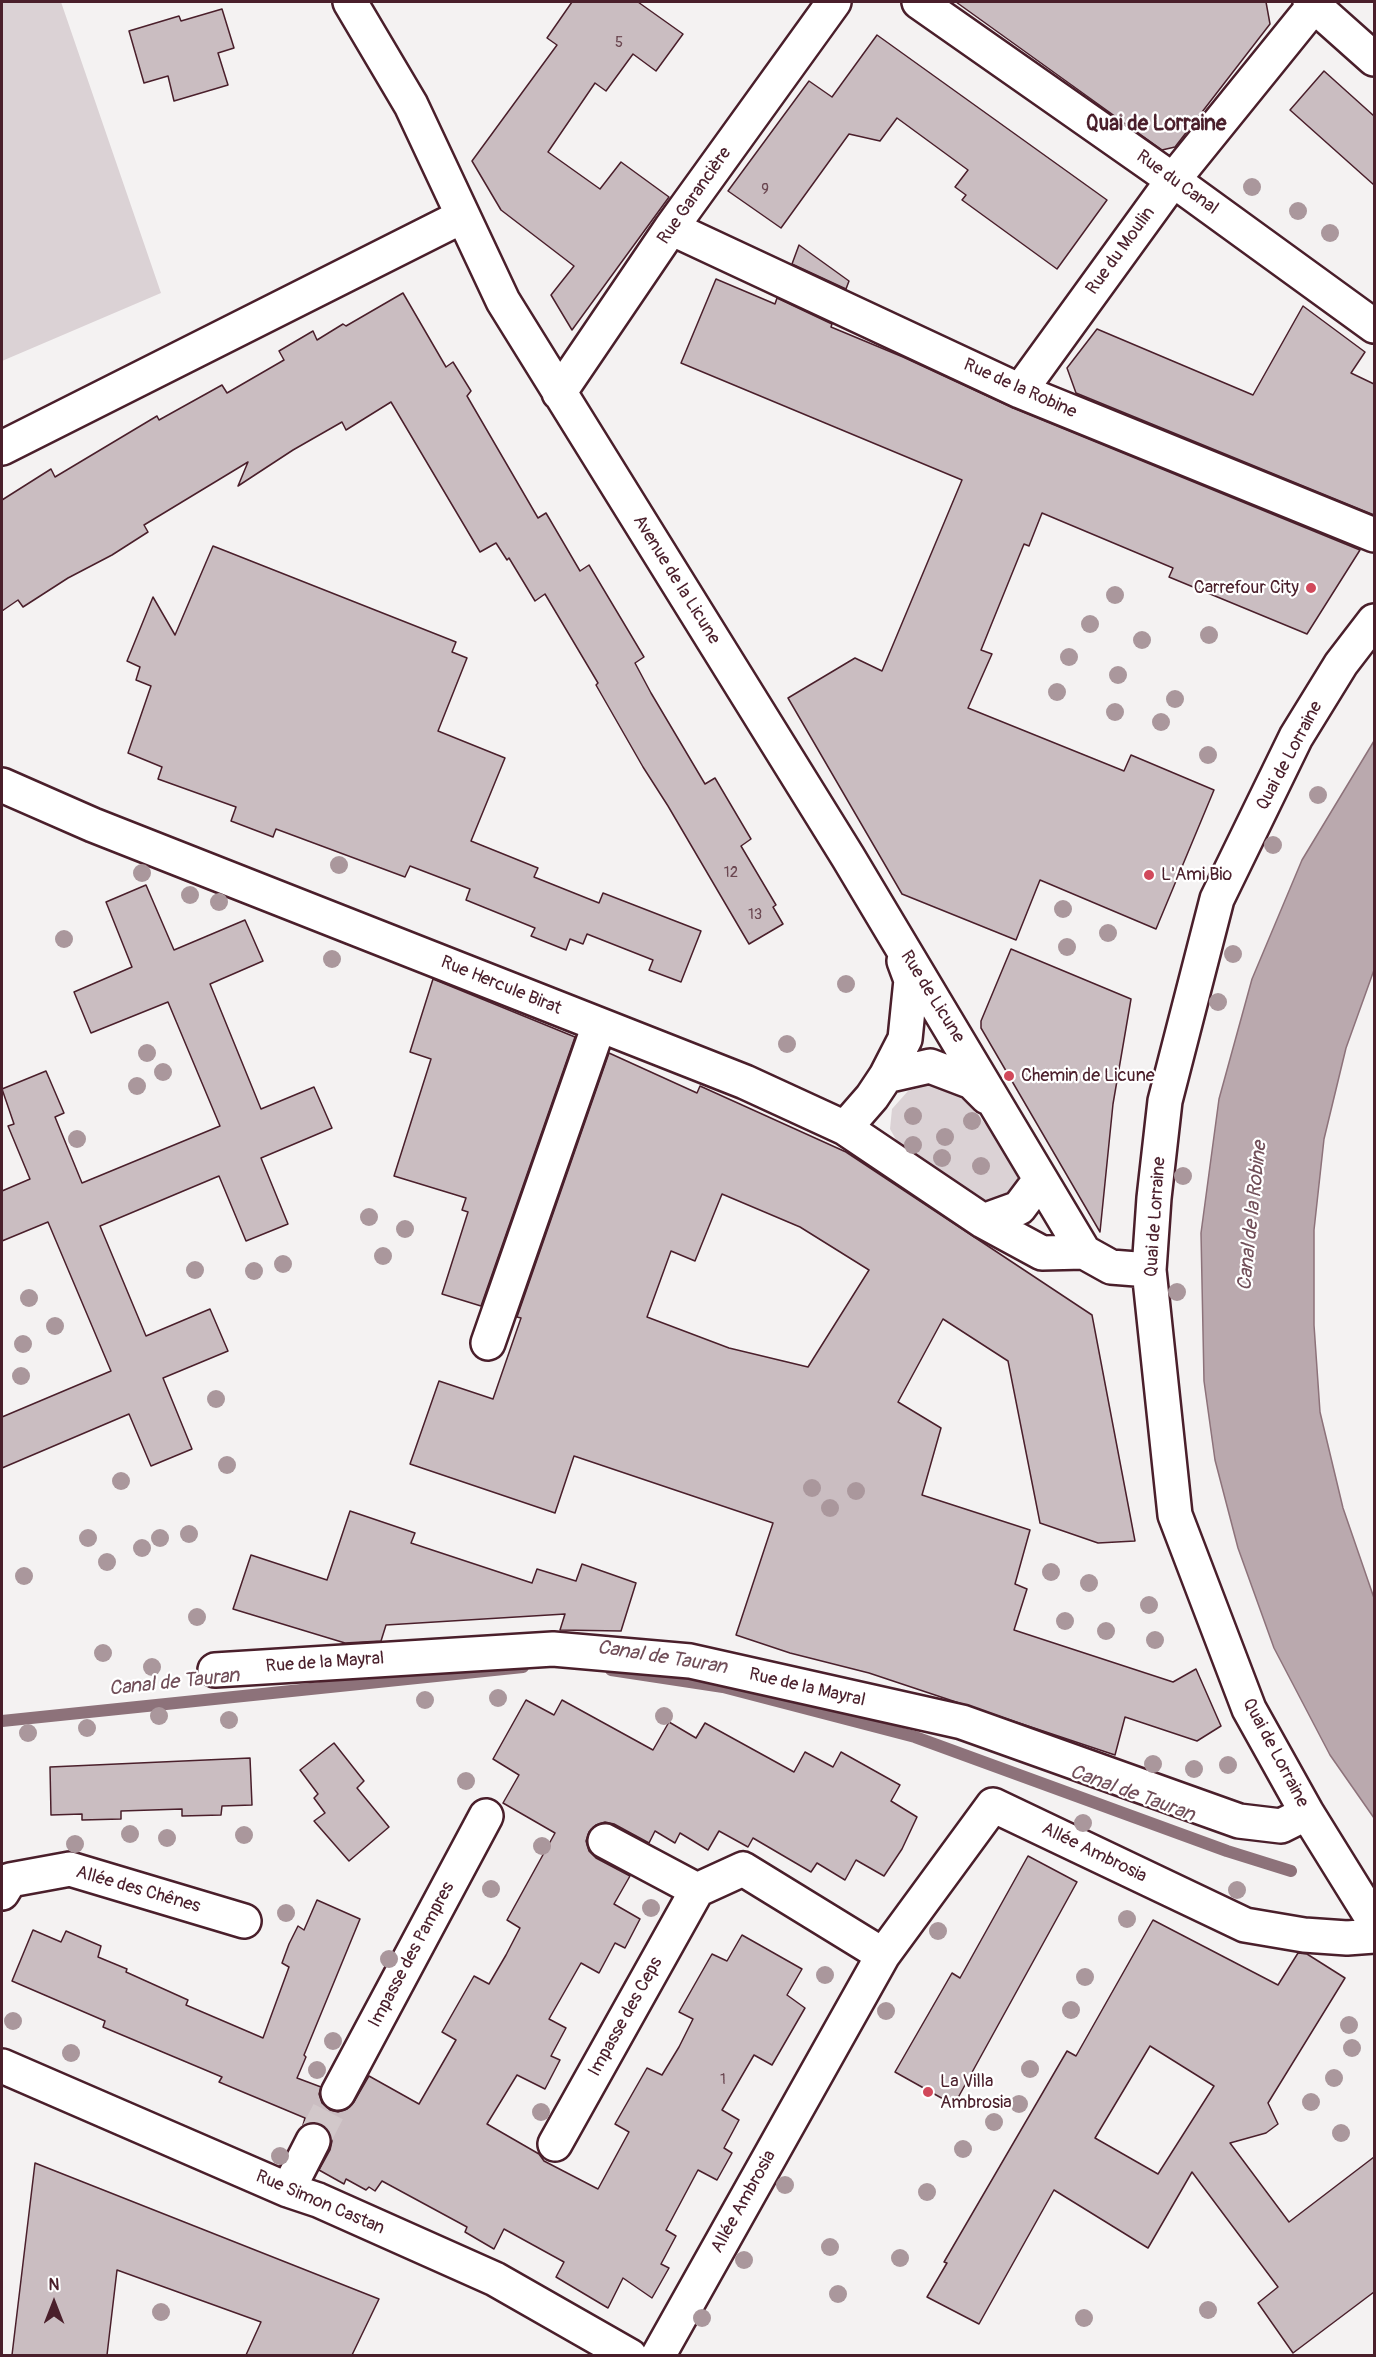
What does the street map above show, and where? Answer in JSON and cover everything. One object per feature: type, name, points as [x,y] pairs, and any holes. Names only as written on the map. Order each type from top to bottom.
[{"type":"street","name":"Avenue de la Licune","points":[[350,2],[411,105],[503,302],[848,857],[896,940]]},
{"type":"street","name":"Rue Garancière","points":[[559,393],[671,228],[834,2]]},
{"type":"street","name":"Rue du Canal","points":[[919,2],[1173,180],[1374,326]]},
{"type":"street","points":[[1314,2],[1374,59]]},
{"type":"street","name":"Rue du Moulin","points":[[1020,391],[1173,180],[1314,2]]},
{"type":"street","points":[[2,447],[463,216]]},
{"type":"street","name":"Rue de la Robine","points":[[671,228],[1020,391],[1374,535]]},
{"type":"street","name":"Quai de Lorraine","points":[[1374,621],[1341,664],[1296,737],[1217,898],[1165,1101],[1154,1198],[1149,1270],[1175,1515],[1249,1709],[1307,1813],[1374,1921]]},
{"type":"street","name":"Rue Hercule Birat","points":[[2,785],[93,825],[745,1082],[845,1128],[983,1221],[1042,1253],[1084,1252]]},
{"type":"street","name":"Rue de Licune","points":[[845,1128],[872,1097],[906,1039],[911,980],[896,940]]},
{"type":"street","name":"Rue de Licune","points":[[896,940],[1084,1252]]},
{"type":"street","points":[[488,1343],[598,1025]]},
{"type":"street","name":"Rue de Licune","points":[[886,1076],[930,1066],[972,1082],[1004,1116]]},
{"type":"street","points":[[983,1221],[1019,1208],[1040,1180]]},
{"type":"street","points":[[1084,1252],[1111,1268],[1149,1270]]},
{"type":"street","name":"Rue de la Mayral","points":[[215,1670],[553,1649],[690,1661],[962,1722],[1239,1821],[1281,1826],[1307,1813]]},
{"type":"street","name":"Allée Ambrosia","points":[[658,2355],[883,1955],[993,1804],[1245,1925],[1347,1938],[1374,1936]]},
{"type":"street","name":"Impasse des Pampres","points":[[338,2093],[486,1816]]},
{"type":"street","points":[[605,1841],[697,1890],[743,1869],[883,1955]]},
{"type":"street","name":"Allée des Chênes","points":[[2,1893],[10,1880],[70,1869],[244,1922]]},
{"type":"street","name":"Impasse des Ceps","points":[[555,2144],[697,1890]]},
{"type":"street","name":"Rue Simon Castan","points":[[3,2072],[199,2150],[288,2190],[318,2200],[495,2279],[630,2355]]},
{"type":"street","points":[[288,2190],[313,2141]]},
{"type":"shaded area","points":[[2,2],[61,2],[161,293],[2,361]]},
{"type":"shaded area","points":[[931,1084],[957,1095],[964,1101],[1007,1153],[1018,1178],[1017,1184],[1008,1197],[998,1201],[981,1199],[902,1150],[890,1129],[892,1109],[908,1091]]},
{"type":"water","name":"Canal de la Robine","points":[[1374,741],[1374,970],[1346,1048],[1324,1139],[1314,1230],[1314,1325],[1320,1412],[1343,1508],[1374,1598],[1374,1818],[1330,1755],[1274,1648],[1238,1548],[1215,1460],[1204,1381],[1201,1233],[1219,1099],[1252,979],[1302,860]]},
{"type":"building","points":[[572,2],[638,2],[683,34],[656,71],[633,54],[606,91],[595,83],[548,152],[600,189],[621,162],[669,197],[572,330],[551,295],[574,266],[501,210],[472,161],[557,45],[547,38]]},
{"type":"building","points":[[956,2],[1266,2],[1270,24],[1175,147],[1162,150]]},
{"type":"building","points":[[222,9],[234,48],[218,53],[228,85],[174,101],[168,76],[144,83],[129,31],[179,16],[181,21]]},
{"type":"building","points":[[877,35],[1107,200],[1057,269],[962,200],[966,195],[955,187],[968,170],[897,118],[880,141],[849,134],[781,228],[728,191],[809,81],[832,97]]},
{"type":"building","points":[[1324,71],[1374,116],[1374,185],[1290,110]]},
{"type":"building","points":[[799,245],[849,281],[846,289],[792,264]]},
{"type":"building","points":[[716,279],[775,304],[777,298],[832,324],[831,327],[903,357],[1013,408],[1360,550],[1307,634],[1169,577],[1173,568],[1042,513],[1029,546],[1024,544],[981,650],[992,654],[968,708],[1124,771],[1131,755],[1214,790],[1156,929],[1040,880],[1016,940],[902,894],[788,698],[855,658],[882,671],[962,480],[681,363]]},
{"type":"building","points":[[403,293],[446,367],[453,362],[471,391],[467,396],[538,518],[546,513],[580,571],[589,565],[644,657],[635,663],[651,693],[705,784],[715,778],[751,839],[741,846],[776,905],[773,907],[783,924],[749,944],[643,767],[596,685],[598,683],[545,594],[535,601],[509,558],[507,560],[496,543],[480,552],[391,402],[346,430],[342,422],[293,450],[238,486],[248,462],[144,525],[148,532],[112,555],[68,578],[23,607],[18,600],[2,611],[2,500],[51,469],[55,477],[157,416],[159,420],[222,385],[227,393],[284,360],[279,351],[313,331],[317,340]]},
{"type":"building","points":[[1303,306],[1365,352],[1351,373],[1374,384],[1374,515],[1076,393],[1067,368],[1097,329],[1253,395]]},
{"type":"building","points":[[213,546],[456,642],[452,652],[467,658],[438,731],[505,758],[471,841],[538,868],[534,877],[599,903],[603,893],[701,931],[681,982],[649,970],[653,960],[587,934],[583,944],[570,939],[566,950],[531,936],[535,928],[466,900],[470,889],[410,866],[405,877],[276,829],[273,837],[231,821],[236,807],[158,779],[162,767],[128,753],[151,686],[136,680],[140,667],[127,661],[153,597],[175,635]]},
{"type":"building","points":[[146,885],[174,950],[245,920],[263,961],[210,984],[261,1109],[314,1087],[332,1128],[261,1158],[288,1224],[246,1241],[219,1176],[100,1226],[146,1336],[210,1309],[228,1351],[163,1378],[192,1449],[151,1466],[129,1414],[2,1468],[2,1417],[111,1371],[48,1222],[2,1241],[2,1191],[30,1179],[8,1126],[14,1124],[2,1089],[46,1071],[64,1113],[55,1117],[82,1183],[220,1126],[168,1002],[91,1033],[74,992],[132,967],[106,902]]},
{"type":"building","points":[[1011,949],[1131,999],[1113,1104],[1100,1232],[981,1028],[981,1021]]},
{"type":"building","points":[[433,979],[575,1037],[481,1306],[442,1294],[468,1212],[462,1210],[466,1198],[394,1176],[431,1059],[410,1052]]},
{"type":"building","points":[[609,1053],[697,1093],[700,1086],[846,1152],[1092,1315],[1135,1541],[1098,1543],[1040,1523],[1008,1361],[943,1319],[898,1402],[941,1428],[922,1495],[1030,1530],[1015,1584],[1027,1589],[1014,1630],[1173,1682],[1196,1669],[1221,1726],[1197,1741],[1125,1717],[1115,1755],[869,1673],[790,1653],[736,1635],[773,1523],[574,1456],[555,1513],[410,1464],[439,1381],[493,1399],[521,1318],[517,1317]],"holes":[[[722,1194],[800,1227],[869,1270],[808,1367],[729,1348],[647,1317],[671,1251],[695,1261]]]},
{"type":"building","points":[[350,1511],[415,1533],[411,1543],[532,1583],[537,1569],[576,1581],[582,1564],[636,1583],[621,1631],[560,1630],[565,1614],[386,1625],[381,1641],[345,1643],[233,1609],[251,1555],[327,1580]]},
{"type":"building","points":[[526,1700],[554,1715],[562,1700],[653,1750],[669,1722],[696,1738],[705,1723],[794,1772],[805,1752],[833,1767],[841,1752],[900,1785],[891,1801],[917,1817],[902,1849],[884,1876],[856,1860],[845,1880],[817,1863],[811,1872],[753,1838],[748,1847],[719,1831],[708,1850],[680,1833],[675,1843],[655,1831],[649,1843],[614,1824],[605,1822],[596,1825],[589,1832],[586,1841],[589,1851],[596,1858],[630,1876],[614,1904],[640,1919],[625,1948],[615,1943],[599,1973],[581,1963],[549,2019],[566,2028],[551,2056],[560,2060],[545,2089],[517,2075],[487,2124],[539,2154],[544,2161],[598,2189],[629,2132],[615,2124],[647,2068],[662,2075],[679,2047],[693,2019],[679,2012],[712,1954],[727,1961],[742,1935],[802,1969],[787,1995],[805,2008],[772,2065],[754,2055],[722,2110],[739,2120],[724,2148],[732,2153],[717,2180],[698,2170],[666,2230],[676,2236],[661,2264],[669,2268],[652,2298],[623,2278],[608,2308],[556,2277],[564,2262],[504,2229],[494,2249],[465,2232],[467,2227],[382,2181],[375,2191],[369,2187],[366,2190],[346,2179],[344,2184],[319,2170],[330,2150],[332,2141],[329,2131],[322,2125],[313,2122],[303,2125],[305,2118],[219,2082],[222,2077],[103,2027],[105,2021],[12,1981],[33,1930],[61,1942],[66,1931],[101,1946],[98,1957],[188,2000],[186,2005],[263,2038],[289,1967],[282,1963],[289,1944],[298,1926],[304,1930],[317,1900],[360,1919],[304,2055],[306,2057],[297,2078],[321,2087],[319,2094],[322,2103],[330,2110],[338,2112],[347,2109],[354,2102],[369,2076],[419,2104],[456,2040],[442,2032],[474,1976],[489,1984],[506,1955],[520,1928],[507,1920],[555,1833],[503,1803],[519,1775],[493,1759]]},
{"type":"building","points":[[334,1743],[364,1781],[357,1788],[389,1827],[349,1861],[314,1821],[325,1813],[314,1798],[318,1794],[300,1770]]},
{"type":"building","points":[[250,1758],[252,1805],[222,1806],[221,1815],[182,1816],[182,1809],[121,1811],[121,1819],[82,1820],[82,1814],[51,1815],[50,1767]]},
{"type":"building","points":[[1028,1856],[1077,1882],[954,2105],[895,2072],[952,1973],[960,1978]]},
{"type":"building","points":[[1153,1920],[1278,1985],[1298,1953],[1307,1954],[1345,1978],[1268,2103],[1278,2124],[1266,2133],[1230,2143],[1289,2222],[1374,2157],[1374,2292],[1293,2353],[1258,2303],[1278,2287],[1192,2172],[1148,2248],[1054,2190],[979,2324],[927,2297],[947,2263],[944,2262],[1067,2051],[1076,2056]],"holes":[[[1150,2046],[1214,2086],[1158,2174],[1095,2138]]]},
{"type":"building","points":[[35,2163],[379,2299],[352,2355],[246,2355],[261,2322],[117,2270],[107,2355],[12,2355]]},
{"type":"waterway","name":"Canal de Tauran","points":[[2,1721],[523,1667]]},
{"type":"waterway","name":"Canal de Tauran","points":[[611,1670],[723,1687],[915,1737],[1227,1851],[1291,1871]]},
{"type":"tunnel","points":[[313,2141],[338,2093]]},
{"type":"place","name":"Carrefour City","points":[[1311,588]]},
{"type":"place","name":"L'Ami Bio","points":[[1149,875]]},
{"type":"place","name":"Chemin de Licune","points":[[1009,1076]]},
{"type":"place","name":"La Villa Ambrosia","points":[[928,2092]]},
{"type":"district","name":"Quai de Lorraine","points":[[1156,125]]}]
